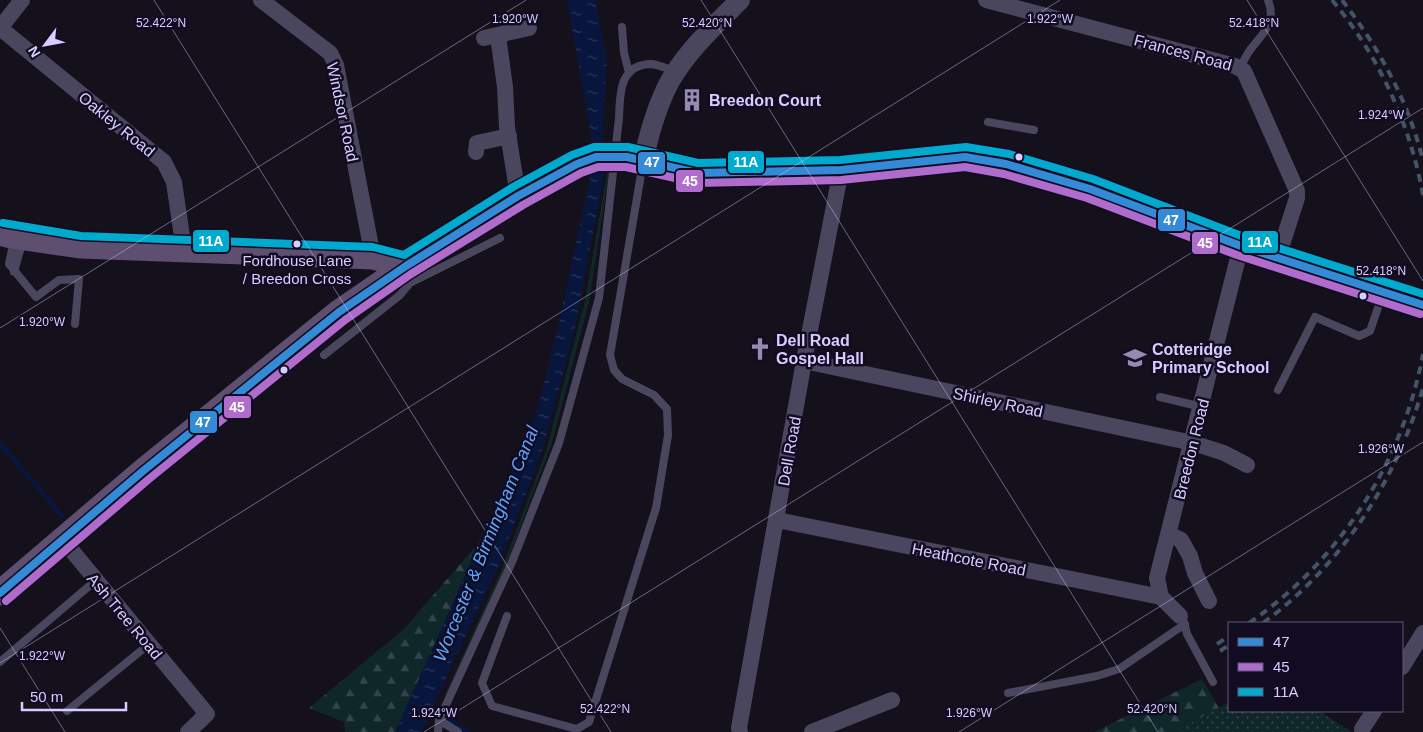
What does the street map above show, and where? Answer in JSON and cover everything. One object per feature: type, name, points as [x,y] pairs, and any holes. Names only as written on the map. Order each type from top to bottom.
[{"type":"main road","points":[[0,593],[221,406],[332,318],[406,273],[522,188],[582,162],[596,158],[635,159],[697,173],[841,170],[965,156],[1006,164],[1090,189],[1241,246],[1278,256],[1417,303]]},
{"type":"main road","points":[[13,236],[80,246],[373,257],[406,273]]},
{"type":"street","points":[[0,28],[22,0]]},
{"type":"street","name":"Windsor Road","points":[[261,0],[330,53],[336,65],[373,257]]},
{"type":"street","points":[[635,159],[670,82],[677,71],[702,38],[740,0]]},
{"type":"street","name":"Frances Road","points":[[986,0],[1235,66],[1244,71],[1298,191],[1278,256]]},
{"type":"street","name":"Oakley Road","points":[[0,28],[164,162],[174,182],[184,250]]},
{"type":"street","points":[[522,188],[509,136],[491,37],[529,28]]},
{"type":"street","points":[[476,152],[477,143],[509,136]]},
{"type":"street","name":"Dell Road","points":[[740,732],[804,361],[841,170]]},
{"type":"street","name":"Breedon Road","points":[[1160,597],[1158,578],[1241,246]]},
{"type":"street","name":"Shirley Road","points":[[804,361],[1193,443],[1224,454],[1247,465]]},
{"type":"street","name":"Heathcote Road","points":[[777,520],[1160,597]]},
{"type":"street","points":[[1169,534],[1181,540],[1190,556],[1195,573],[1208,601]]},
{"type":"street","name":"Ash Tree Road","points":[[62,540],[207,714],[188,732]]},
{"type":"street","points":[[1160,597],[1183,620]]},
{"type":"street","points":[[1403,665],[1423,633]]},
{"type":"street","points":[[812,732],[892,700]]},
{"type":"street","points":[[1362,729],[1373,712]]},
{"type":"lane","points":[[1240,68],[1248,52],[1267,29],[1271,17],[1271,8],[1268,0]]},
{"type":"lane","points":[[622,28],[624,53],[629,73]]},
{"type":"lane","points":[[438,732],[439,720],[512,562],[558,443],[599,298],[620,118],[620,96],[624,78],[634,68],[652,64],[677,71]]},
{"type":"lane","points":[[988,122],[1034,130]]},
{"type":"lane","points":[[507,616],[482,683],[492,706],[577,729],[589,722],[656,508],[668,434],[667,409],[654,395],[622,379],[614,370],[610,355],[635,159]]},
{"type":"lane","points":[[13,236],[14,272],[36,297],[60,280],[79,280],[75,324]]},
{"type":"lane","points":[[324,355],[400,295],[406,273],[500,238]]},
{"type":"lane","points":[[1278,390],[1315,317],[1359,336],[1370,331],[1384,292]]},
{"type":"lane","points":[[1160,397],[1202,407]]},
{"type":"lane","points":[[0,662],[95,581]]},
{"type":"lane","points":[[1008,693],[1097,676],[1118,670],[1183,620],[1187,634],[1212,680]]},
{"type":"lane","points":[[68,711],[148,645]]},
{"type":"lane","points":[[439,720],[458,732]]},
{"type":"green space","points":[[607,173],[609,173],[589,302],[552,443],[508,560],[450,699],[445,695],[503,566],[547,448],[585,301]]},
{"type":"green space","points":[[481,540],[395,732],[345,732],[344,722],[309,708],[404,629]]},
{"type":"green space","points":[[1202,679],[1233,732],[1094,732]]},
{"type":"green space","points":[[1228,703],[1228,712],[1321,712],[1352,732],[1175,732]]},
{"type":"water","name":"Worcester & Birmingham Canal","points":[[567,0],[595,0],[607,61],[603,123],[604,174],[573,337],[543,448],[499,564],[421,732],[395,732],[509,478],[538,408],[557,331],[591,174],[593,146]]},
{"type":"waterway","points":[[1,444],[62,516]]},
{"type":"waterway","points":[[447,719],[468,732]]},
{"type":"railway","points":[[1332,0],[1364,44],[1390,92],[1410,142],[1423,195]]},
{"type":"railway","points":[[1342,0],[1356,18],[1391,76],[1410,118],[1423,161]]},
{"type":"railway","points":[[1250,622],[1282,598],[1312,570],[1339,539],[1363,505],[1383,470],[1400,432],[1414,394],[1423,354]]},
{"type":"railway","points":[[1264,622],[1318,575],[1362,519],[1398,456],[1423,388]]},
{"type":"railway","points":[[1217,644],[1228,637]]},
{"type":"railway","points":[[1220,651],[1228,646]]},
{"type":"transit line","name":"11A","points":[[3,223],[81,236],[373,247],[404,255],[513,187],[572,155],[594,147],[628,147],[698,163],[840,160],[966,147],[1009,154],[1093,179],[1244,237],[1423,294]]},
{"type":"transit line","name":"47","points":[[0,593],[143,471],[339,312],[406,266],[518,196],[577,164],[596,157],[627,157],[697,173],[841,170],[965,157],[1006,164],[1090,189],[1241,246],[1423,305]]},
{"type":"transit line","name":"45","points":[[6,601],[149,479],[345,320],[411,274],[523,205],[581,173],[598,167],[626,167],[697,183],[841,180],[965,167],[1004,174],[1087,198],[1237,255],[1420,314]]},
{"type":"place","name":"Breedon Court","points":[[692,100]]},
{"type":"place","name":"Fordhouse Lane / Breedon Cross","points":[[297,244]]},
{"type":"place","name":"Dell Road Gospel Hall","points":[[760,349]]},
{"type":"place","name":"Cotteridge Primary School","points":[[1135,358]]}]
